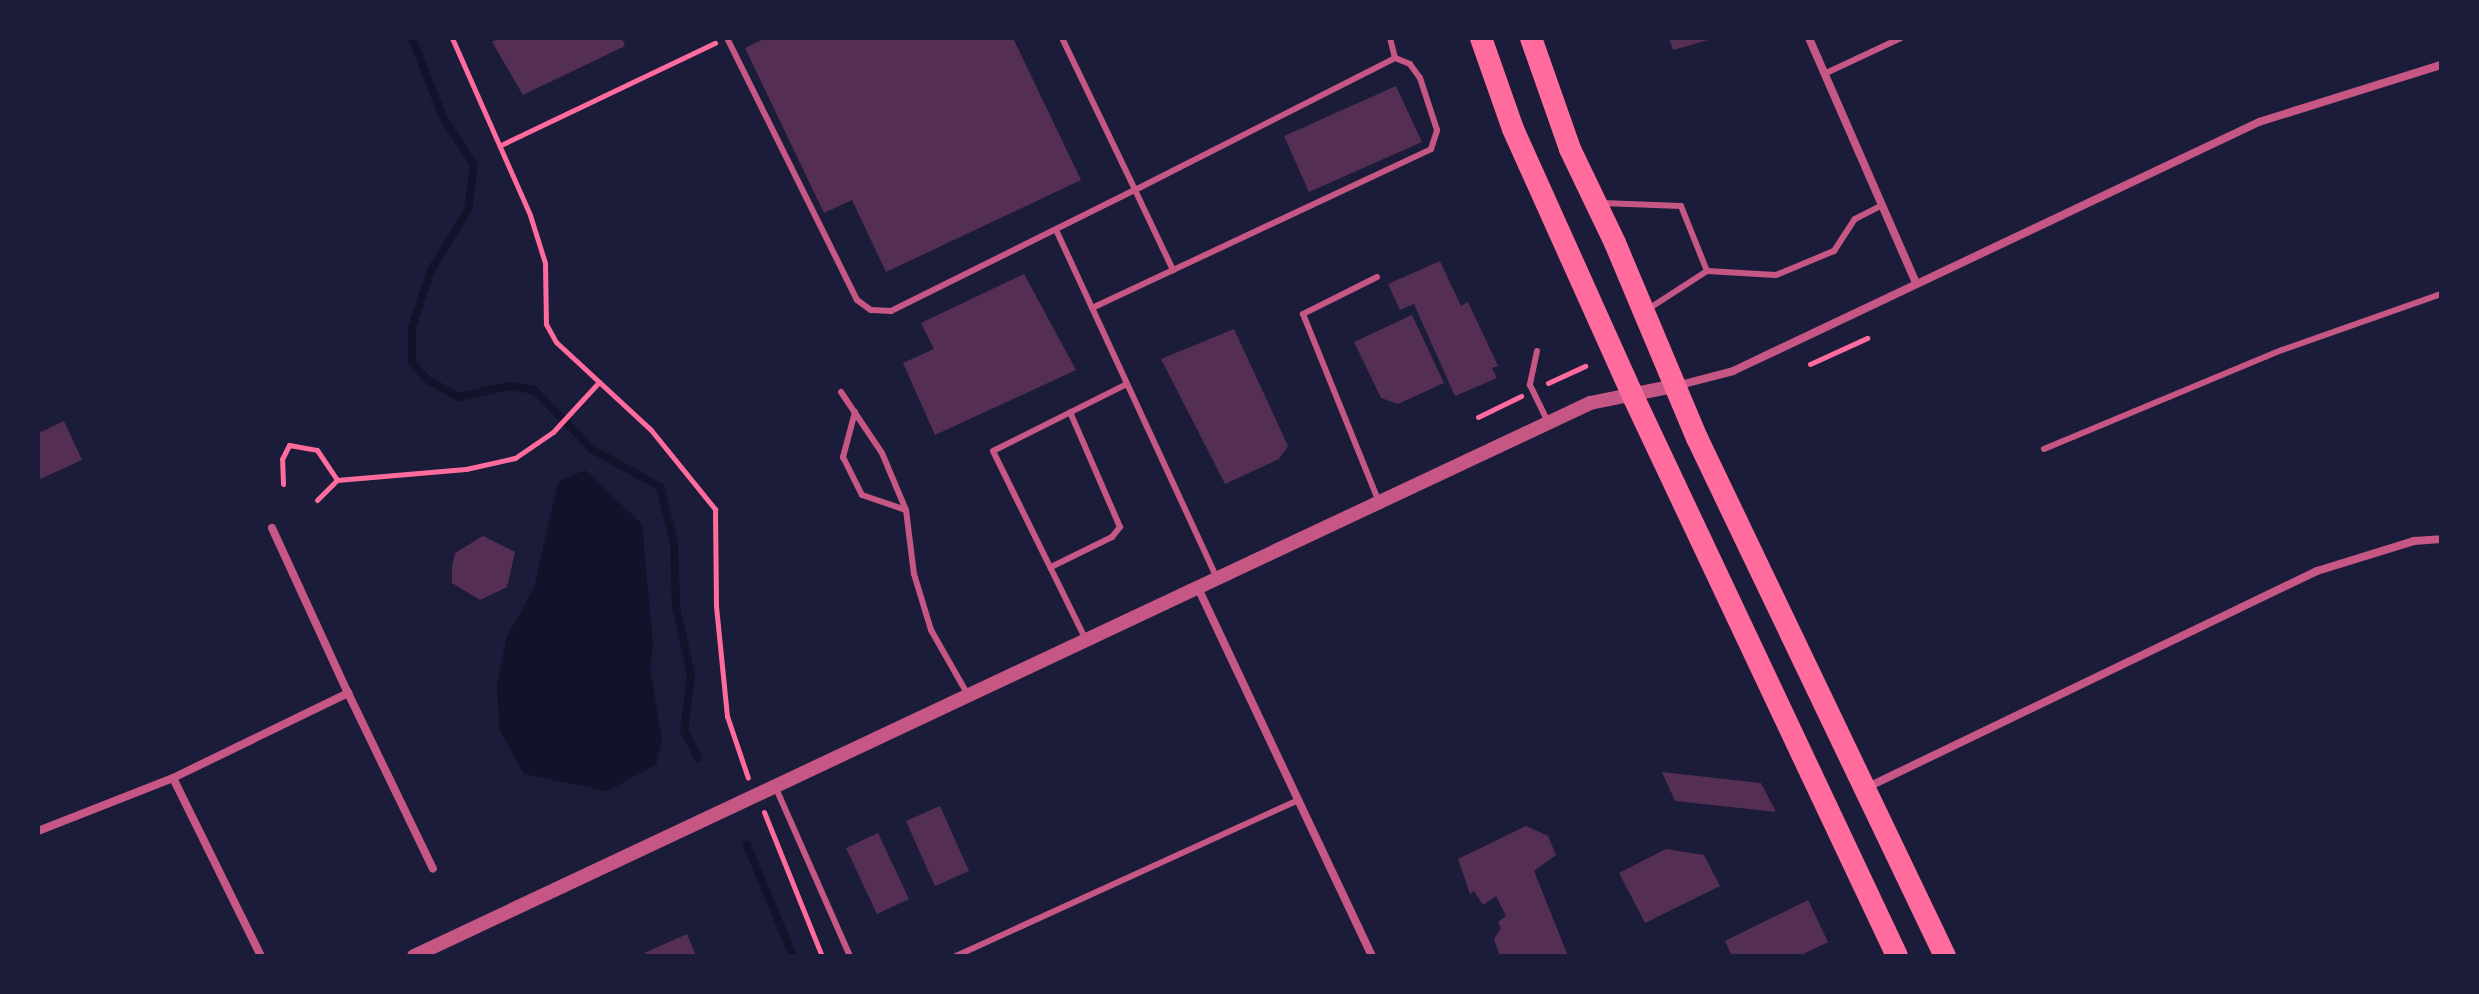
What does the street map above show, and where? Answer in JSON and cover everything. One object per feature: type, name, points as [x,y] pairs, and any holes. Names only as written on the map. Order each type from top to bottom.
[{"type":"highway","points":[[1481,38],[1513,129],[1632,394],[1897,956]]},
{"type":"highway","points":[[1531,38],[1570,149],[1645,311],[1674,386],[1945,956]]},
{"type":"street","points":[[1809,38],[1916,283]]},
{"type":"street","points":[[414,956],[1601,399],[1674,386],[1733,371],[2259,122],[2441,65]]},
{"type":"street","points":[[272,528],[433,869]]},
{"type":"street","points":[[1865,788],[2317,571],[2414,541],[2441,539]]},
{"type":"street","points":[[1198,588],[1296,801],[1372,956]]},
{"type":"street","points":[[38,831],[173,778],[348,693]]},
{"type":"street","points":[[173,778],[261,956]]},
{"type":"lane","points":[[727,38],[857,300],[871,310],[891,311],[1057,232],[1395,58],[1410,64],[1420,78],[1437,130],[1431,149],[1092,308]]},
{"type":"lane","points":[[1062,38],[1173,270]]},
{"type":"lane","points":[[1390,38],[1395,58]]},
{"type":"lane","points":[[1824,74],[1901,38]]},
{"type":"lane","points":[[1597,202],[1681,206],[1707,271]]},
{"type":"lane","points":[[1645,311],[1707,271],[1776,275],[1834,251],[1855,219],[1883,204]]},
{"type":"lane","points":[[1057,232],[1217,579]]},
{"type":"lane","points":[[1377,277],[1303,314],[1380,503]]},
{"type":"lane","points":[[2044,449],[2282,350],[2441,294]]},
{"type":"lane","points":[[1537,351],[1530,385],[1549,423]]},
{"type":"lane","points":[[1086,642],[993,451],[1127,384]]},
{"type":"lane","points":[[841,392],[882,453],[906,510],[914,574],[931,630],[968,696]]},
{"type":"lane","points":[[855,412],[843,457],[862,495],[906,510]]},
{"type":"lane","points":[[1051,567],[1112,537],[1120,527],[1070,412]]},
{"type":"lane","points":[[775,786],[850,956]]},
{"type":"lane","points":[[956,956],[1296,801]]},
{"type":"path","points":[[452,38],[503,144],[545,263],[546,324],[556,342],[692,475],[715,509],[716,606],[727,716],[747,774]]},
{"type":"path","points":[[503,144],[717,38]]},
{"type":"path","points":[[1810,364],[1867,338]]},
{"type":"path","points":[[317,500],[337,480],[495,463],[515,458],[553,432],[599,382]]},
{"type":"path","points":[[283,484],[282,459],[289,445],[317,450],[337,480]]},
{"type":"path","points":[[766,816],[822,956]]},
{"type":"shaded area","points":[[585,470],[642,524],[653,645],[650,669],[662,740],[656,765],[607,791],[524,774],[500,731],[497,685],[507,636],[534,588],[558,482]]},
{"type":"building","points":[[500,38],[622,38],[625,46],[523,95],[492,42]]},
{"type":"building","points":[[766,38],[1013,38],[1081,180],[886,272],[852,200],[824,213],[745,48]]},
{"type":"building","points":[[1669,38],[1712,38],[1712,39],[1673,50]]},
{"type":"building","points":[[1396,86],[1422,142],[1309,192],[1284,136]]},
{"type":"building","points":[[1440,261],[1461,306],[1468,302],[1498,366],[1492,368],[1497,378],[1455,396],[1414,304],[1400,310],[1388,284]]},
{"type":"building","points":[[1024,274],[1076,370],[935,435],[903,363],[934,349],[921,323]]},
{"type":"building","points":[[1412,315],[1444,383],[1398,404],[1381,398],[1354,342]]},
{"type":"building","points":[[1234,329],[1288,446],[1279,459],[1225,484],[1161,359]]},
{"type":"building","points":[[64,421],[82,460],[38,480],[38,427],[41,432]]},
{"type":"building","points":[[483,536],[515,552],[507,587],[480,600],[452,583],[452,567],[455,553]]},
{"type":"building","points":[[1662,772],[1761,783],[1776,812],[1675,801]]},
{"type":"building","points":[[940,806],[969,871],[935,886],[906,821]]},
{"type":"building","points":[[1526,826],[1548,836],[1556,855],[1534,871],[1568,956],[1500,956],[1494,939],[1501,928],[1498,922],[1506,916],[1496,896],[1483,905],[1474,891],[1470,894],[1458,859]]},
{"type":"building","points":[[878,833],[909,899],[877,914],[846,848]]},
{"type":"building","points":[[1666,849],[1704,855],[1720,886],[1645,923],[1619,873]]},
{"type":"building","points":[[1808,900],[1828,942],[1799,956],[1732,956],[1725,941]]},
{"type":"building","points":[[687,934],[696,956],[646,956],[644,953]]},
{"type":"waterway","points":[[412,38],[443,117],[474,165],[468,210],[431,270],[412,327],[412,363],[428,380],[459,397],[509,386],[534,390],[592,449],[660,487],[674,542],[676,607],[691,674],[684,731],[698,757]]},
{"type":"waterway","points":[[747,845],[793,956]]}]
